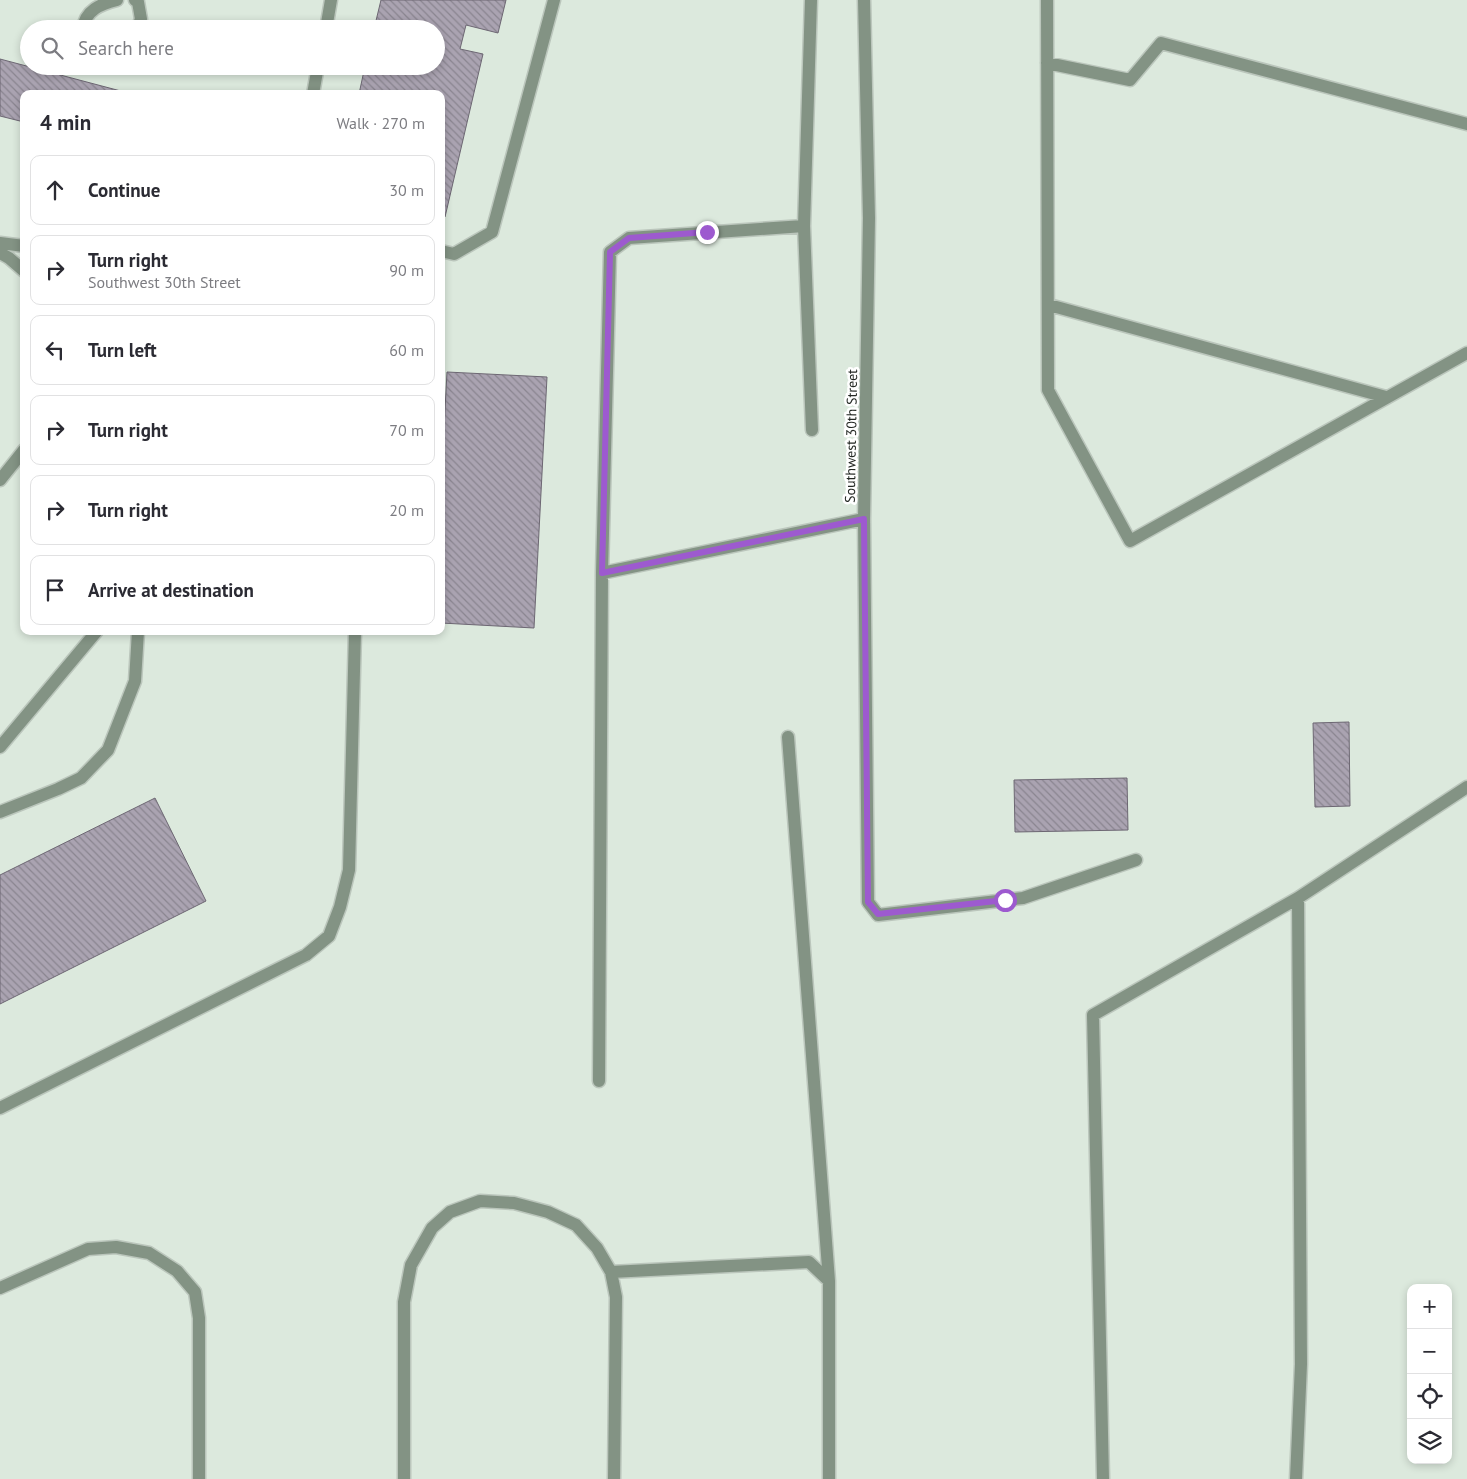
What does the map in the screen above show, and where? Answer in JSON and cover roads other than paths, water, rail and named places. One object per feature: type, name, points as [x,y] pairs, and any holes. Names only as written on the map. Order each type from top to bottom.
[{"type":"street","points":[[85,20],[91,11],[106,3],[117,0]]},
{"type":"street","points":[[135,0],[138,2],[140,20]]},
{"type":"street","points":[[328,20],[331,0]]},
{"type":"street","points":[[445,252],[454,254],[492,232],[554,0]]},
{"type":"street","points":[[811,0],[804,226],[812,430]]},
{"type":"street","name":"Southwest 30th Street","points":[[864,0],[869,218],[864,519],[868,902],[878,914],[1024,898],[1136,860]]},
{"type":"street","points":[[1047,0],[1048,390],[1130,540],[1467,352]]},
{"type":"street","points":[[1047,62],[1130,80],[1161,43],[1467,124]]},
{"type":"street","points":[[314,90],[316,75]]},
{"type":"street","points":[[599,1081],[602,573],[610,252],[629,238],[804,226]]},
{"type":"street","points":[[0,243],[20,246]]},
{"type":"street","points":[[0,253],[20,268]]},
{"type":"street","points":[[1049,304],[1386,397]]},
{"type":"street","points":[[0,480],[20,455]]},
{"type":"street","points":[[602,573],[864,519]]},
{"type":"street","points":[[0,747],[94,635]]},
{"type":"street","points":[[0,812],[81,778],[108,750],[135,681],[138,635]]},
{"type":"street","points":[[0,1108],[306,955],[329,936],[340,907],[349,870],[355,635]]},
{"type":"street","points":[[788,737],[829,1281],[829,1479]]},
{"type":"street","points":[[1103,1479],[1092,1015],[1298,898],[1467,787]]},
{"type":"street","points":[[1296,1479],[1301,1364],[1298,898]]},
{"type":"street","points":[[404,1479],[404,1302],[411,1265],[432,1228],[450,1212],[480,1201],[514,1203],[548,1212],[576,1225],[597,1248],[611,1272],[616,1297],[614,1479]]},
{"type":"street","points":[[0,1288],[88,1249],[116,1247],[149,1253],[177,1271],[195,1292],[199,1318],[199,1479]]},
{"type":"street","points":[[611,1272],[809,1262],[829,1281]]}]
